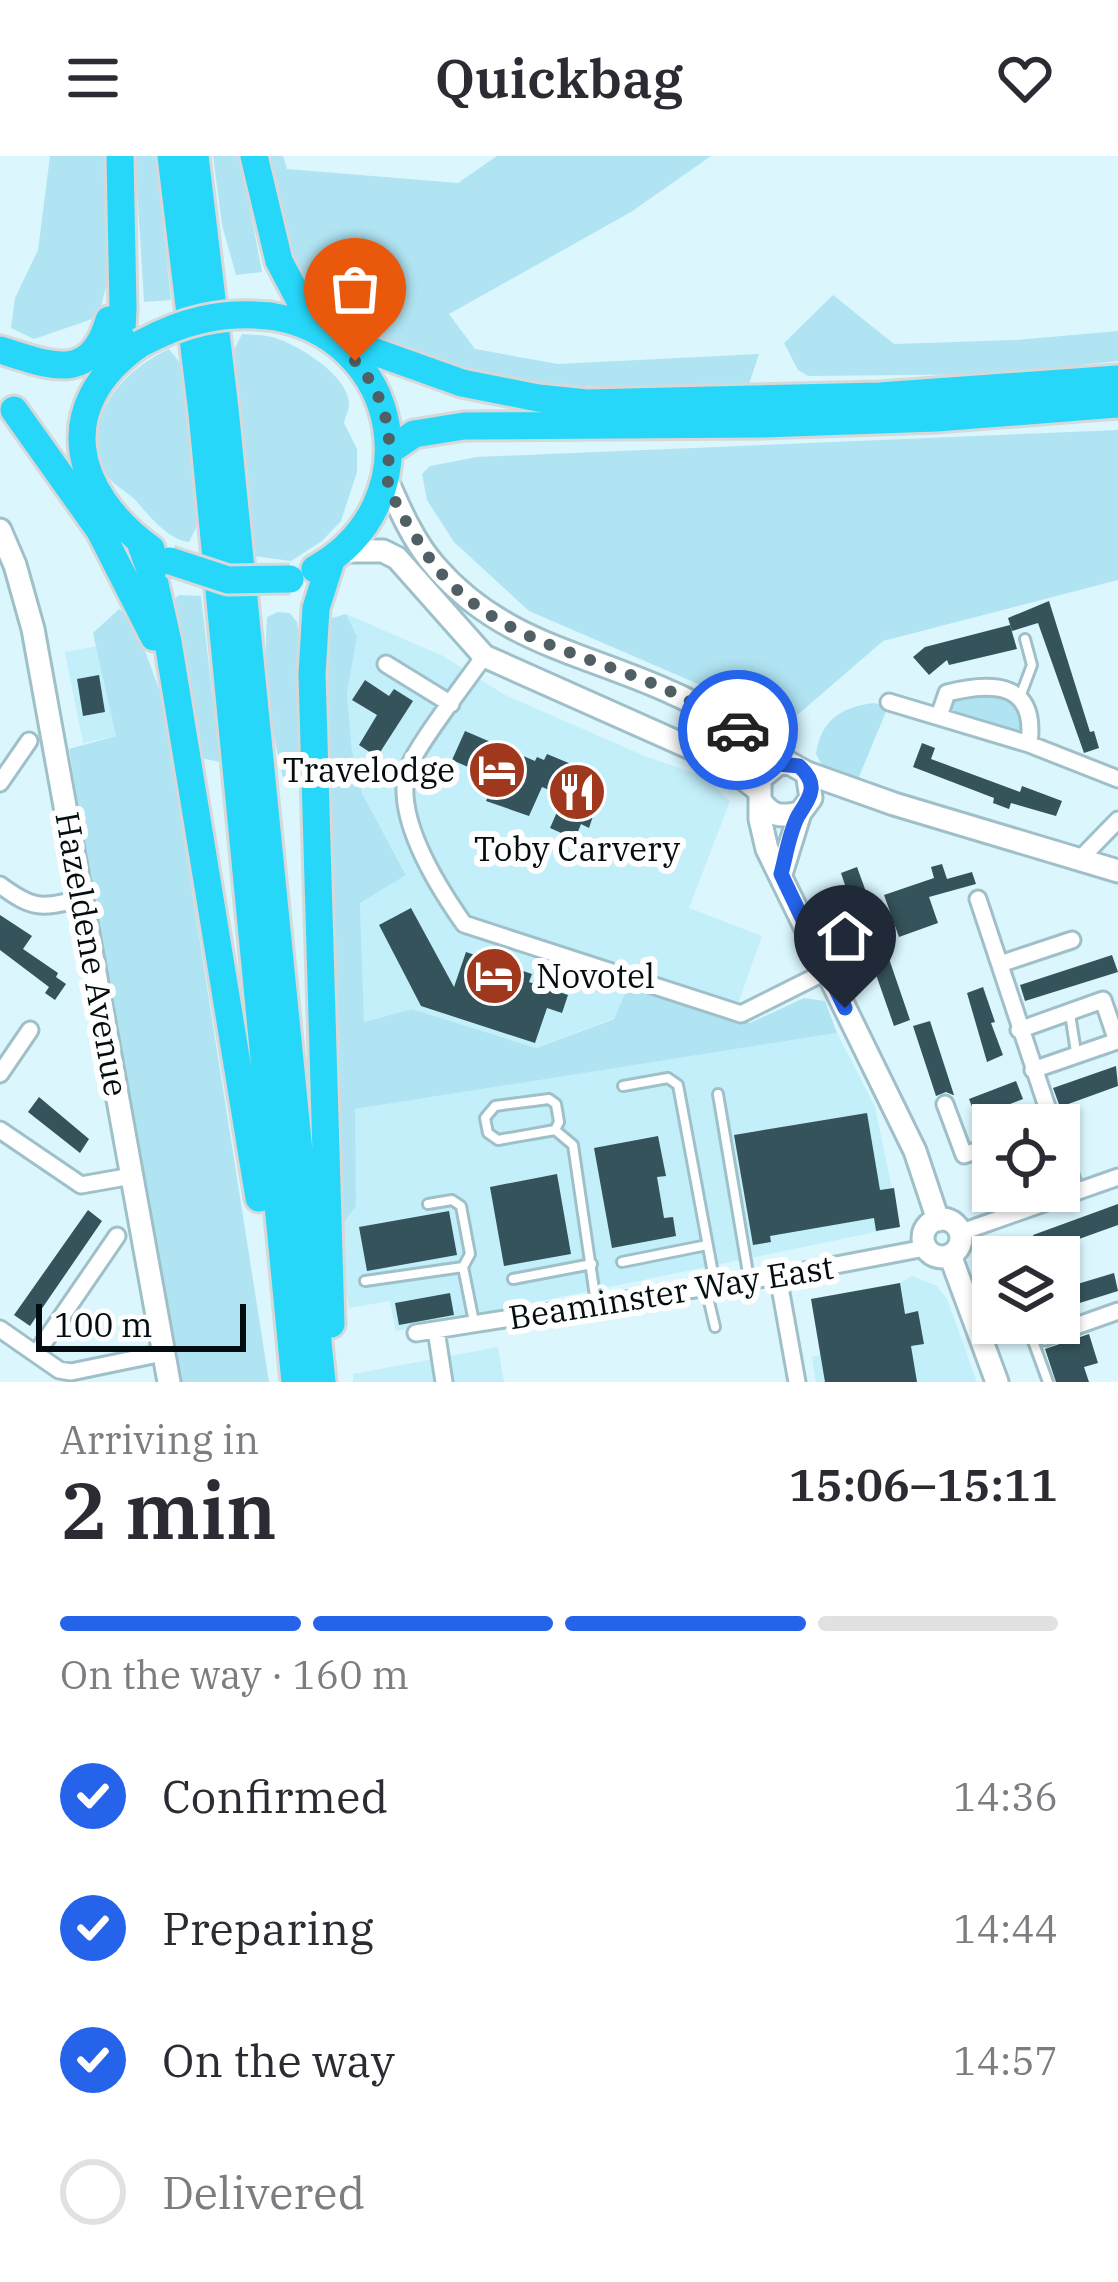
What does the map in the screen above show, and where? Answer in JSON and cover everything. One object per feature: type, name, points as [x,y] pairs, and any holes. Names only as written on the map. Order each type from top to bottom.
[{"type":"highway","points":[[100,499],[90,481],[81,439],[83,418],[122,330],[120,156]]},
{"type":"highway","points":[[171,156],[202,412],[292,1382]]},
{"type":"highway","points":[[195,156],[324,1382]]},
{"type":"highway","points":[[254,156],[279,261],[319,331],[364,371],[378,396],[388,465]]},
{"type":"highway","points":[[0,352],[52,366],[71,366],[88,358],[103,340],[122,263]]},
{"type":"highway","points":[[0,352],[42,380],[64,384],[105,372],[140,344],[175,326],[212,316],[270,316],[462,383],[587,403],[880,396],[1118,379]]},
{"type":"highway","points":[[7,403],[110,549],[154,635],[175,691]]},
{"type":"highway","points":[[7,403],[140,542],[170,561],[228,580],[290,579],[337,556]]},
{"type":"highway","points":[[324,1382],[332,1338],[312,674],[316,608],[337,556],[371,518],[388,465],[414,434],[464,426],[826,422],[1118,404]]},
{"type":"highway","points":[[140,542],[155,584],[175,691],[282,1355],[292,1382]]},
{"type":"street","points":[[388,465],[433,564],[560,651],[671,692],[754,741],[778,764],[799,766],[893,804],[1118,871]]},
{"type":"street","name":"Hazeldene Avenue","points":[[0,530],[33,629],[169,1382]]},
{"type":"street","points":[[337,556],[383,551],[397,558],[484,656],[729,767],[759,795],[768,811],[780,817],[844,799],[893,804]]},
{"type":"street","points":[[484,656],[408,769],[404,805],[438,887],[464,924],[741,1014],[827,971]]},
{"type":"street","points":[[386,664],[451,704]]},
{"type":"street","points":[[939,716],[947,693],[980,685],[1011,692],[1027,704],[1032,719],[1028,744]]},
{"type":"street","points":[[889,702],[1028,744],[1118,779]]},
{"type":"street","points":[[0,783],[29,741]]},
{"type":"street","points":[[778,764],[760,778],[767,850],[915,1150],[938,1220]]},
{"type":"street","points":[[781,874],[802,811],[812,798],[807,773]]},
{"type":"street","points":[[1079,860],[1118,820]]},
{"type":"street","points":[[0,885],[29,906],[81,899]]},
{"type":"street","points":[[978,899],[1045,1104]]},
{"type":"street","points":[[1000,964],[1072,940]]},
{"type":"street","points":[[1019,1030],[1103,1000],[1117,1041],[1033,1070]]},
{"type":"street","points":[[26,1075],[4,1068],[29,1030]]},
{"type":"street","points":[[945,1104],[964,1155],[972,1152]]},
{"type":"street","points":[[0,1130],[81,1185],[132,1176]]},
{"type":"street","points":[[1080,1191],[1118,1177]]},
{"type":"street","points":[[959,1233],[1019,1212]]},
{"type":"street","points":[[938,1220],[949,1221],[959,1233],[959,1246],[950,1255],[933,1256],[925,1248],[925,1231],[938,1220]]},
{"type":"street","points":[[36,1354],[117,1237]]},
{"type":"street","name":"Beaminster Way East","points":[[416,1333],[925,1248]]},
{"type":"street","points":[[950,1255],[997,1382]]},
{"type":"street","points":[[778,1276],[796,1382]]},
{"type":"street","points":[[1080,1324],[1118,1311]]},
{"type":"street","points":[[0,1329],[59,1370],[71,1372],[163,1353]]},
{"type":"street","points":[[436,1330],[444,1382]]},
{"type":"lane","points":[[1019,698],[1032,669],[1025,639]]},
{"type":"lane","points":[[1070,1012],[1076,1055]]},
{"type":"lane","points":[[623,1086],[668,1078],[676,1082],[707,1245],[715,1327]]},
{"type":"lane","points":[[718,1094],[749,1280]]},
{"type":"lane","points":[[555,1130],[559,1122],[556,1104],[549,1099],[495,1106],[485,1118],[488,1133],[498,1140],[555,1130],[573,1145],[596,1304]]},
{"type":"lane","points":[[428,1204],[452,1200],[461,1206],[470,1254],[463,1267],[474,1324]]},
{"type":"lane","points":[[622,1262],[707,1245]]},
{"type":"lane","points":[[513,1279],[592,1264]]},
{"type":"lane","points":[[365,1281],[463,1267]]},
{"type":"lane","points":[[1040,1344],[1048,1382]]},
{"type":"shaded area","points":[[50,156],[110,156],[110,273],[98,317],[34,339],[11,328],[15,298],[38,250]]},
{"type":"shaded area","points":[[135,156],[156,156],[171,300],[144,302]]},
{"type":"shaded area","points":[[213,156],[240,156],[262,272],[236,275],[222,225]]},
{"type":"shaded area","points":[[263,156],[283,156],[287,169],[458,183],[497,156],[711,156],[631,212],[449,314],[475,349],[558,364],[759,354],[749,384],[548,384],[499,378],[404,349],[341,313],[303,279],[280,229]]},
{"type":"shaded area","points":[[833,295],[894,344],[1118,331],[1118,361],[1000,374],[808,376],[798,370],[784,343]]},
{"type":"shaded area","points":[[242,334],[276,338],[301,350],[333,374],[347,394],[344,423],[357,449],[357,472],[341,521],[322,541],[291,561],[254,556],[235,380],[235,348]]},
{"type":"shaded area","points":[[169,349],[180,363],[186,401],[196,502],[196,528],[189,542],[167,532],[111,480],[98,451],[102,414],[122,382]]},
{"type":"shaded area","points":[[1118,430],[1118,580],[883,641],[788,723],[529,611],[454,542],[427,500],[422,474],[430,466],[477,457]]},
{"type":"shaded area","points":[[179,595],[201,596],[220,762],[201,758],[172,601]]},
{"type":"shaded area","points":[[119,609],[133,619],[161,694],[269,1382],[176,1382],[69,749],[116,736],[93,633]]},
{"type":"shaded area","points":[[290,613],[299,638],[301,780],[295,785],[285,785],[269,702],[267,617]]},
{"type":"shaded area","points":[[346,614],[443,656],[505,695],[647,757],[703,776],[730,801],[689,908],[762,936],[733,1018],[614,1018],[535,1048],[412,1009],[364,1022],[360,902],[406,874],[362,793],[352,752],[347,694],[357,636]]},
{"type":"shaded area","points":[[346,614],[357,636],[347,694],[352,751],[362,793],[406,875],[360,903],[364,1022],[412,1009],[536,1048],[614,1019],[628,987],[750,1023],[804,998],[825,1001],[837,1033],[355,1109],[356,1206],[337,1232],[322,621]]},
{"type":"shaded area","points":[[98,646],[116,736],[83,743],[65,652]]},
{"type":"shaded area","points":[[984,694],[1021,704],[1024,730],[1019,734],[951,713],[954,696]]},
{"type":"shaded area","points":[[874,703],[888,707],[858,779],[822,765],[816,754],[828,724],[842,712]]},
{"type":"shaded area","points":[[837,1033],[875,1107],[900,1227],[396,1331],[390,1301],[349,1308],[337,1232],[356,1206],[354,1109]]},
{"type":"shaded area","points":[[912,1276],[937,1286],[947,1299],[977,1382],[816,1382],[812,1357],[820,1355],[811,1299],[900,1283]]},
{"type":"shaded area","points":[[498,1347],[504,1382],[353,1382],[353,1374]]},
{"type":"building","points":[[1049,601],[1099,748],[1084,753],[1038,623],[1012,631],[1008,618]]},
{"type":"building","points":[[1010,625],[1017,649],[949,665],[947,660],[929,675],[913,657],[925,647]]},
{"type":"building","points":[[99,675],[105,712],[83,716],[77,679]]},
{"type":"building","points":[[365,680],[389,696],[394,689],[413,701],[377,757],[359,745],[377,715],[352,700]]},
{"type":"building","points":[[465,731],[535,761],[537,757],[544,760],[547,754],[583,769],[580,776],[603,786],[589,828],[581,824],[575,839],[550,828],[564,796],[542,787],[529,816],[486,801],[496,779],[452,760]]},
{"type":"building","points":[[922,743],[935,748],[931,759],[1020,792],[1022,786],[1062,801],[1056,816],[1011,803],[1009,809],[993,803],[994,798],[913,767]]},
{"type":"building","points":[[942,864],[947,879],[972,872],[976,884],[929,897],[938,923],[899,937],[884,895],[934,878],[931,867]]},
{"type":"building","points":[[857,867],[869,900],[863,902],[880,948],[885,947],[910,1020],[894,1026],[850,914],[854,912],[841,873]]},
{"type":"building","name":"Novotel","points":[[411,908],[454,987],[466,952],[532,974],[529,982],[568,995],[562,1013],[547,1008],[535,1043],[421,1006],[379,925]]},
{"type":"building","points":[[0,915],[32,936],[23,949],[66,984],[55,1000],[45,993],[49,987],[0,950]]},
{"type":"building","points":[[1112,955],[1118,972],[1025,1001],[1020,985]]},
{"type":"building","points":[[983,987],[1003,1055],[987,1062],[967,993]]},
{"type":"building","points":[[930,1021],[954,1095],[936,1096],[913,1026]]},
{"type":"building","points":[[1116,1066],[1118,1086],[1068,1104],[1059,1104],[1053,1088]]},
{"type":"building","points":[[1016,1081],[1023,1099],[972,1107],[969,1099]]},
{"type":"building","points":[[39,1097],[89,1139],[80,1153],[28,1112]]},
{"type":"building","points":[[867,1113],[880,1190],[894,1188],[900,1227],[876,1231],[874,1218],[770,1236],[771,1242],[753,1245],[734,1135]]},
{"type":"building","points":[[658,1136],[666,1176],[657,1177],[664,1218],[673,1217],[676,1236],[612,1248],[594,1148]]},
{"type":"building","points":[[557,1174],[571,1254],[504,1266],[490,1187]]},
{"type":"building","points":[[1118,1204],[1118,1225],[1080,1239],[1033,1235]]},
{"type":"building","points":[[88,1210],[102,1221],[30,1326],[14,1315]]},
{"type":"building","points":[[449,1211],[457,1255],[367,1271],[359,1227]]},
{"type":"building","points":[[1114,1273],[1118,1291],[1080,1303],[1080,1283]]},
{"type":"building","points":[[900,1283],[905,1314],[918,1311],[924,1344],[911,1346],[917,1382],[825,1382],[811,1299]]},
{"type":"building","points":[[450,1293],[454,1315],[399,1325],[395,1303]]},
{"type":"building","points":[[1089,1334],[1098,1363],[1084,1367],[1089,1382],[1056,1382],[1045,1349],[1080,1344],[1080,1337]]},
{"type":"way so far","points":[[355,361],[378,396],[387,423],[386,478],[396,500],[433,564],[464,596],[506,627],[671,692],[738,730]]},
{"type":"place","name":"Travelodge","points":[[497,770]]},
{"type":"place","name":"Toby Carvery","points":[[577,792]]},
{"type":"place","name":"Novotel","points":[[494,976]]},
{"type":"route","points":[[738,730],[778,764],[799,766],[812,785],[812,798],[800,813],[781,874],[845,1008]]}]
